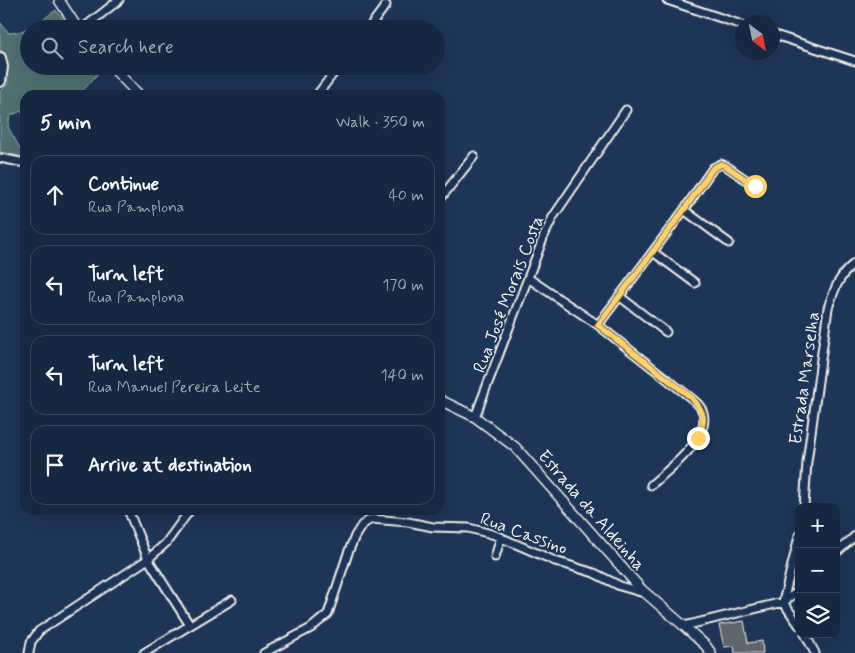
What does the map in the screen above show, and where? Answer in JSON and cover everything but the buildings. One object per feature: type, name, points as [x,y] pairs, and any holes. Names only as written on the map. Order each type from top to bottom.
[{"type":"main road","points":[[0,58],[2,67],[0,81]]},
{"type":"street","points":[[59,0],[73,20]]},
{"type":"street","points":[[92,20],[119,0]]},
{"type":"street","points":[[667,0],[735,23]]},
{"type":"street","points":[[375,20],[386,5]]},
{"type":"street","points":[[780,37],[855,61]]},
{"type":"street","points":[[120,75],[134,90]]},
{"type":"street","points":[[321,90],[332,75]]},
{"type":"street","name":"Rua José Morais Costa","points":[[476,417],[544,236],[553,217],[626,110]]},
{"type":"street","points":[[445,193],[474,156]]},
{"type":"street","points":[[0,158],[20,163]]},
{"type":"street","points":[[598,325],[717,166],[721,164],[726,166],[755,186]]},
{"type":"street","points":[[684,210],[729,243]]},
{"type":"street","points":[[653,252],[695,283]]},
{"type":"street","name":"Estrada Marselha","points":[[804,503],[807,462],[828,308],[836,285],[842,275],[855,263]]},
{"type":"street","points":[[528,278],[598,325],[692,398],[702,410],[704,419],[692,446],[651,485]]},
{"type":"street","points":[[619,296],[666,332]]},
{"type":"street","name":"Estrada da Aldeinha","points":[[445,402],[476,417],[515,447],[644,593],[684,626],[711,653]]},
{"type":"street","points":[[130,515],[148,559],[189,624]]},
{"type":"street","points":[[29,653],[31,642],[39,631],[148,559],[166,543],[186,515]]},
{"type":"street","name":"Rua Cassino","points":[[264,653],[311,628],[328,614],[355,536],[362,525],[371,519],[433,527],[469,528],[501,537],[555,561],[594,573],[620,586],[644,593]]},
{"type":"street","points":[[840,549],[855,536]]},
{"type":"street","points":[[495,557],[501,537]]},
{"type":"street","points":[[795,618],[783,602],[796,548]]},
{"type":"street","points":[[684,626],[783,602],[796,593]]},
{"type":"street","points":[[144,653],[189,624],[232,600]]},
{"type":"street","points":[[807,638],[815,653]]},
{"type":"green space","points":[[56,10],[63,20],[41,20]]},
{"type":"green space","points":[[0,22],[9,33],[20,31],[20,75],[97,75],[83,90],[20,90],[20,111],[10,116],[8,127],[20,148],[20,156],[0,152],[0,91],[8,84],[7,68],[0,49]]},
{"type":"route","points":[[698,438],[704,419],[702,410],[692,398],[598,325],[713,168],[721,164],[726,166],[755,186]]}]
